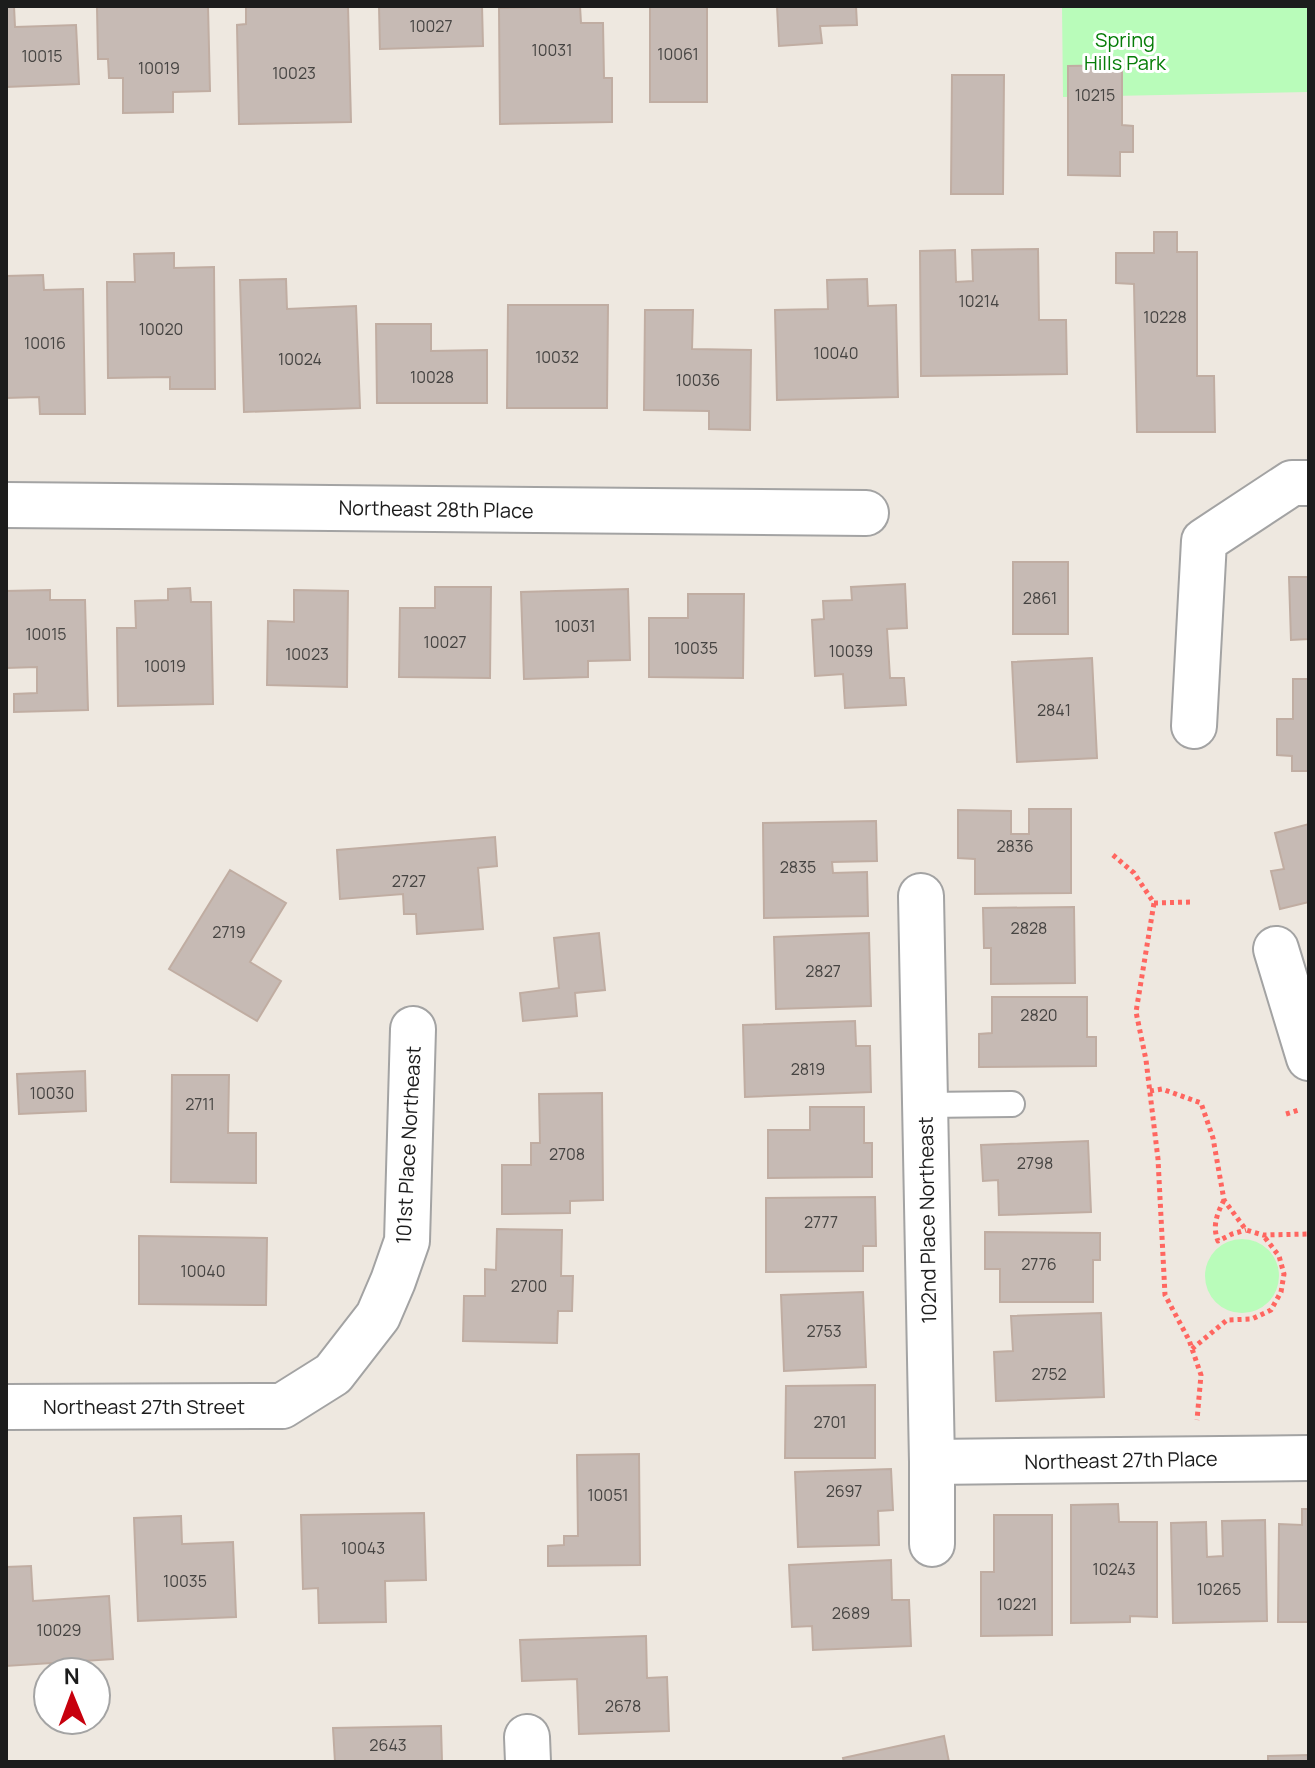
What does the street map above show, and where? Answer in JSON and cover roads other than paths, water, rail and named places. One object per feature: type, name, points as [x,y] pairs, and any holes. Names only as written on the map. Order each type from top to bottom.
[{"type":"street","points":[[1194,726],[1204,541],[1300,483]]},
{"type":"street","name":"Northeast 28th Place","points":[[6,505],[866,513]]},
{"type":"street","name":"102nd Place Northeast","points":[[921,896],[932,1544]]},
{"type":"street","points":[[1276,949],[1309,1058]]},
{"type":"street","name":"101st Place Northeast","points":[[282,1406],[333,1374],[378,1316],[407,1241],[413,1029]]},
{"type":"street","name":"Northeast 27th Street","points":[[6,1407],[282,1406]]},
{"type":"street","name":"Northeast 27th Place","points":[[932,1462],[1309,1458]]},
{"type":"lane","points":[[925,1105],[1012,1104]]},
{"type":"park label","name":"Spring Hills Park","points":[[1125,50]]}]
